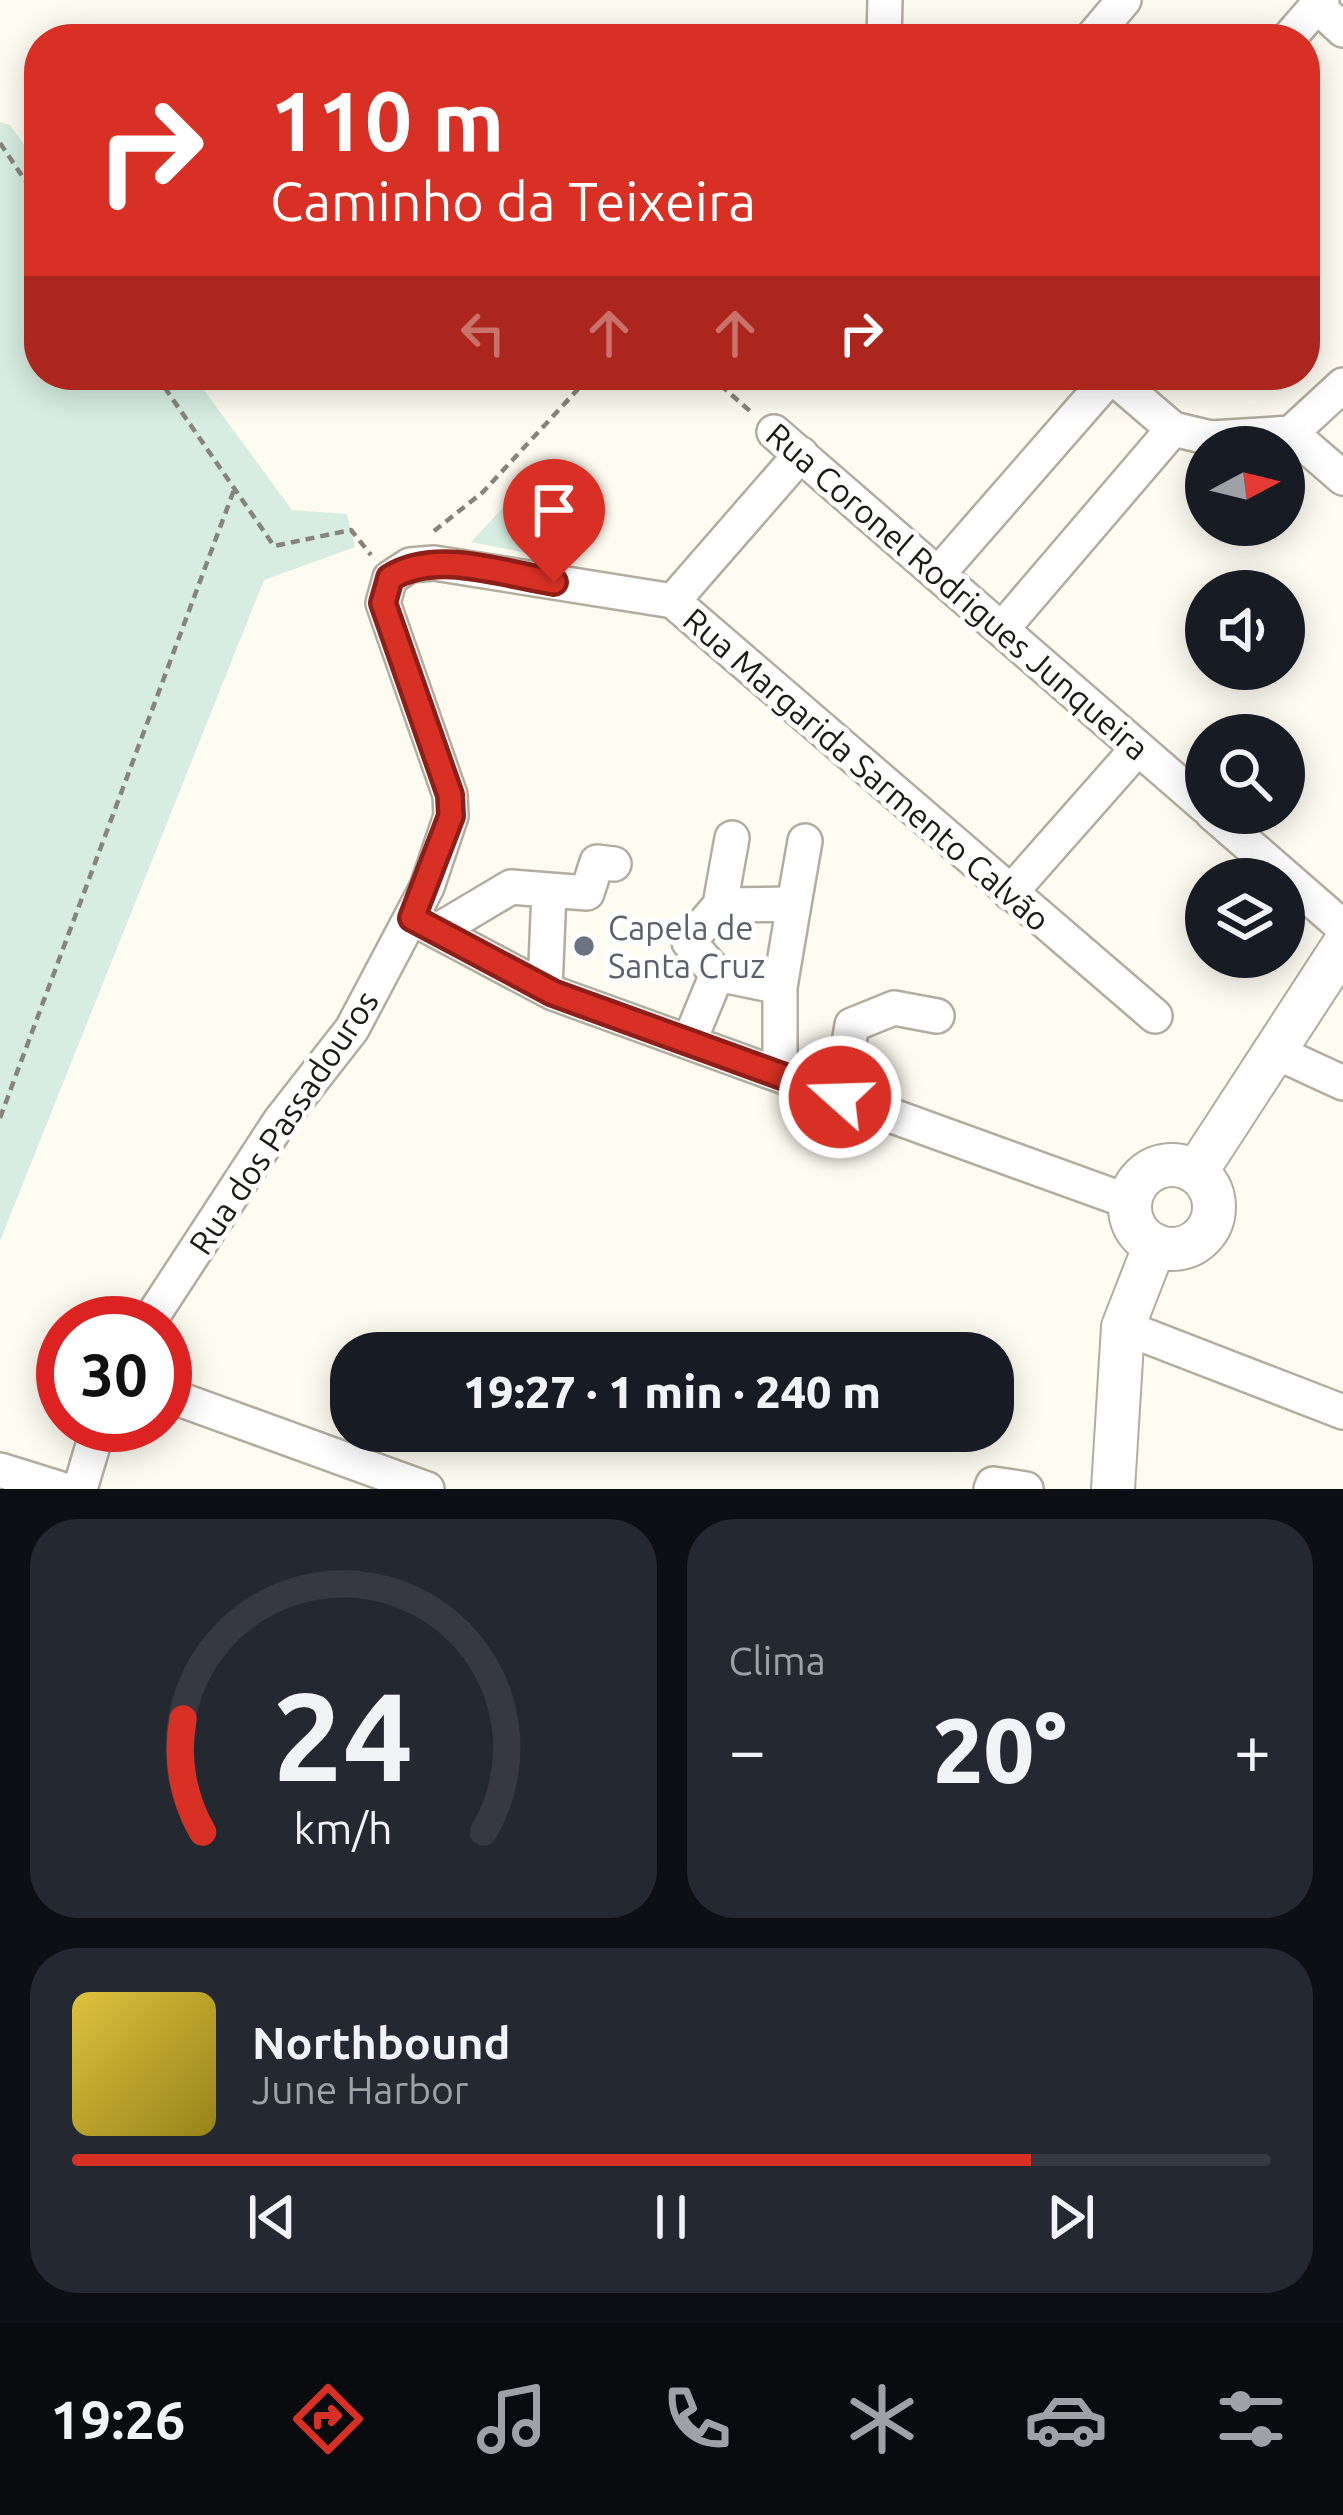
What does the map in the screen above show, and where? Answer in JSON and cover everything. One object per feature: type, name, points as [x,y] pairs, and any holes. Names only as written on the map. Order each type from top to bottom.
[{"type":"main road","points":[[1196,1172],[1343,946]]},
{"type":"main road","points":[[1160,1166],[1196,1172],[1214,1203],[1209,1227],[1191,1244],[1155,1245],[1136,1228],[1130,1202],[1140,1180],[1160,1166]]},
{"type":"main road","points":[[1113,1489],[1124,1327],[1155,1245]]},
{"type":"street","points":[[1104,24],[1124,0]]},
{"type":"street","points":[[1320,3],[1343,30]]},
{"type":"street","points":[[1299,426],[1343,385]]},
{"type":"street","points":[[938,574],[1098,390]]},
{"type":"street","points":[[1126,390],[1172,429],[1185,432]]},
{"type":"street","points":[[1002,629],[1172,429]]},
{"type":"street","name":"Rua Coronel Rodrigues Junqueira","points":[[774,432],[1185,789]]},
{"type":"street","points":[[1305,445],[1343,478]]},
{"type":"street","points":[[673,601],[801,454]]},
{"type":"street","name":"Rua Margarida Sarmento Calvão","points":[[400,571],[434,563],[673,601],[1155,1016]]},
{"type":"street","name":"Rua dos Passadouros","points":[[166,1296],[280,1121],[424,925],[451,816],[450,795],[383,603],[400,571]]},
{"type":"street","points":[[1010,893],[1138,748]]},
{"type":"street","name":"Rua Coronel Rodrigues Junqueira","points":[[1236,834],[1343,927]]},
{"type":"street","points":[[732,838],[720,905],[689,942],[717,974],[780,988]]},
{"type":"street","points":[[780,1075],[780,988],[805,842]]},
{"type":"street","points":[[424,925],[511,887],[586,893],[598,862],[614,864]]},
{"type":"street","points":[[545,989],[549,892]]},
{"type":"street","points":[[720,905],[794,904]]},
{"type":"street","points":[[424,925],[545,989],[1130,1202]]},
{"type":"street","points":[[689,1042],[717,974]]},
{"type":"street","points":[[840,1097],[852,1025],[894,1008],[937,1016]]},
{"type":"street","points":[[1277,1053],[1343,1083]]},
{"type":"street","points":[[1124,1327],[1343,1412]]},
{"type":"street","points":[[192,1404],[427,1489]]},
{"type":"street","points":[[80,1489],[91,1452]]},
{"type":"street","points":[[0,1470],[61,1489]]},
{"type":"street","points":[[991,1489],[993,1484],[1026,1489]]},
{"type":"path","points":[[0,143],[24,179]]},
{"type":"path","points":[[167,390],[274,546],[351,530],[400,571],[433,532],[483,492],[577,390]]},
{"type":"path","name":"Rua Coronel Rodrigues Junqueira","points":[[727,390],[774,432]]},
{"type":"path","points":[[0,1118],[234,490]]},
{"type":"green space","points":[[0,122],[10,125],[24,144],[24,390],[204,390],[292,510],[347,514],[355,547],[264,580],[0,1241]]},
{"type":"green space","points":[[524,485],[582,539],[563,560],[471,542]]},
{"type":"place","name":"Capela de Santa Cruz","points":[[584,946]]},
{"type":"route","points":[[554,582],[434,563],[410,565],[390,578],[383,603],[450,795],[451,816],[412,918],[553,993],[840,1097]]}]
